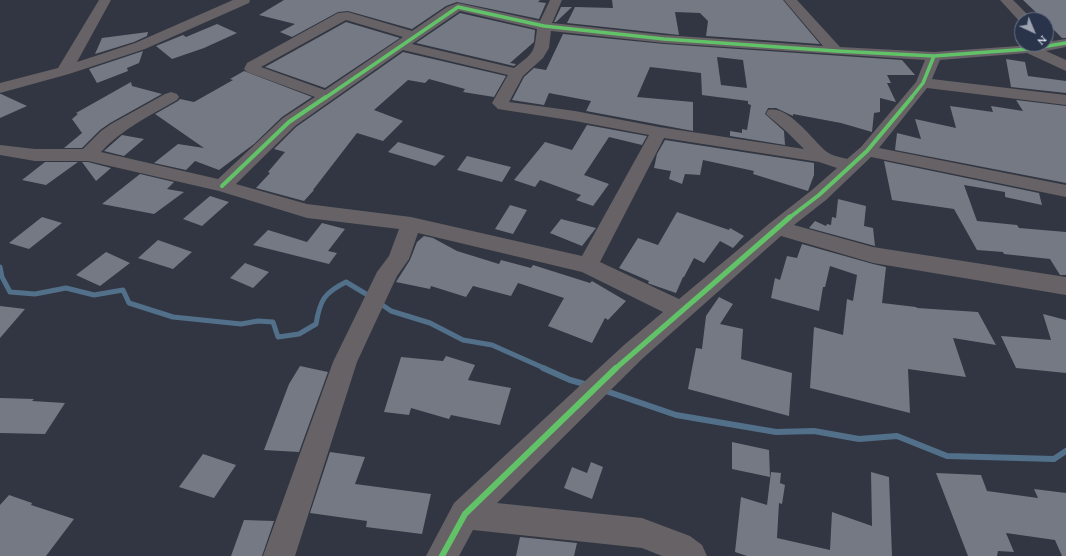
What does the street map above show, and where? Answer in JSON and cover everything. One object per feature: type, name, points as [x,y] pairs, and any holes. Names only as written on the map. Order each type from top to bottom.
[{"type":"street","points":[[64,71],[105,0]]},
{"type":"street","points":[[0,88],[64,71],[140,46],[244,0]]},
{"type":"street","points":[[556,0],[544,26],[542,48],[536,58],[517,73],[500,103],[504,106],[575,116],[658,132],[822,157],[858,159],[1066,192]]},
{"type":"street","points":[[790,0],[836,51]]},
{"type":"street","points":[[1006,0],[1018,12]]},
{"type":"street","points":[[222,186],[289,122],[399,45],[458,7],[544,26],[664,39],[934,56],[1014,50]]},
{"type":"street","points":[[327,96],[258,72],[252,69],[252,66],[343,16],[415,36]]},
{"type":"street","points":[[399,45],[517,73]]},
{"type":"street","points":[[1037,52],[1066,66]]},
{"type":"street","points":[[442,556],[465,514],[633,352],[777,228],[819,195],[858,159],[923,83],[934,56]]},
{"type":"street","points":[[923,83],[1066,100]]},
{"type":"street","points":[[88,155],[107,135],[117,128],[171,97]]},
{"type":"street","points":[[774,114],[792,127],[822,157]]},
{"type":"street","points":[[588,265],[658,132]]},
{"type":"street","points":[[0,150],[35,155],[88,155],[222,186],[307,211],[411,224],[588,265],[681,311]]},
{"type":"street","points":[[279,556],[344,362],[388,272],[398,259],[411,224]]},
{"type":"street","points":[[777,228],[873,255],[1066,286]]},
{"type":"street","points":[[465,514],[642,533],[679,547],[691,556]]},
{"type":"building","points":[[284,0],[540,0],[538,2],[546,3],[539,19],[457,2],[446,6],[412,29],[348,11],[338,12],[292,37],[280,32],[295,24],[259,15]]},
{"type":"building","points":[[612,0],[783,0],[820,44],[706,36],[708,21],[700,13],[675,12],[679,35],[567,23],[575,7],[613,8]]},
{"type":"building","points":[[1023,0],[1066,0],[1066,38],[1062,38],[1054,30],[1054,12],[1036,12]]},
{"type":"building","points":[[561,7],[572,7],[556,22],[554,22]]},
{"type":"building","points":[[460,13],[535,30],[534,42],[510,63],[516,64],[514,66],[416,43]]},
{"type":"building","points":[[346,22],[400,38],[325,88],[265,67]]},
{"type":"building","points":[[217,24],[237,33],[204,48],[172,59],[156,46],[183,35],[186,37]]},
{"type":"building","points":[[148,32],[147,36],[134,42],[95,54],[102,38]]},
{"type":"building","points":[[563,34],[664,44],[902,60],[915,75],[887,75],[891,83],[887,83],[896,102],[880,98],[880,112],[874,113],[872,132],[841,123],[793,114],[793,116],[776,108],[768,108],[765,114],[784,131],[785,145],[730,136],[730,131],[742,133],[742,129],[747,130],[751,105],[748,104],[748,101],[702,95],[701,73],[650,67],[637,97],[693,102],[693,131],[586,111],[591,101],[549,93],[544,105],[512,100],[524,77],[534,68],[546,70]],"holes":[[[717,57],[743,60],[747,88],[721,85]]]},
{"type":"building","points":[[143,51],[139,63],[127,68],[128,71],[97,83],[89,69]]},
{"type":"building","points":[[403,52],[506,76],[494,97],[463,92],[465,89],[429,79],[425,83],[408,80],[374,110],[403,121],[383,141],[357,133],[304,201],[256,188],[270,173],[268,172],[285,152],[274,149],[296,127]]},
{"type":"building","points":[[1006,59],[1025,62],[1028,76],[1066,81],[1066,93],[1011,87]]},
{"type":"building","points":[[244,71],[312,97],[282,117],[254,144],[219,170],[195,161],[186,170],[154,163],[178,144],[204,148],[155,114],[180,99],[194,102],[233,80],[230,79]]},
{"type":"building","points":[[131,82],[132,86],[162,94],[110,123],[100,130],[82,148],[64,148],[82,133],[72,119],[78,114],[76,113]]},
{"type":"building","points":[[1,94],[27,106],[0,118]]},
{"type":"building","points":[[1016,100],[1066,106],[1066,183],[895,150],[897,133],[921,139],[915,119],[956,128],[950,106],[993,112],[991,106],[1023,111]]},
{"type":"building","points":[[587,125],[647,136],[642,145],[609,137],[584,175],[609,184],[593,206],[576,200],[581,195],[540,180],[535,187],[514,180],[545,142],[572,150]]},
{"type":"building","points":[[122,135],[144,139],[124,156],[104,151]]},
{"type":"building","points":[[665,140],[814,163],[814,175],[808,191],[753,174],[754,171],[703,160],[700,175],[685,174],[682,184],[669,179],[671,171],[654,168],[657,154]]},
{"type":"building","points":[[398,142],[445,156],[435,166],[388,152]]},
{"type":"building","points":[[467,156],[511,167],[502,182],[457,170]]},
{"type":"building","points":[[884,161],[1039,193],[1042,205],[1005,197],[1005,192],[964,185],[977,221],[1017,225],[1019,228],[1066,232],[1066,275],[1060,275],[1050,259],[977,250],[954,209],[892,200]]},
{"type":"building","points":[[45,162],[78,162],[46,185],[22,180]]},
{"type":"building","points":[[82,162],[88,162],[111,168],[96,181]]},
{"type":"building","points":[[140,174],[174,182],[167,189],[184,192],[154,214],[102,204]]},
{"type":"building","points":[[210,196],[229,202],[202,226],[183,219]]},
{"type":"building","points":[[838,199],[866,206],[864,226],[873,228],[875,246],[809,228],[815,221],[826,226],[827,224],[831,225],[832,217],[836,218]]},
{"type":"building","points":[[510,205],[527,210],[513,234],[495,229]]},
{"type":"building","points":[[677,212],[729,230],[730,228],[744,236],[733,248],[720,241],[704,263],[694,258],[676,293],[650,284],[648,283],[649,281],[619,268],[638,238],[658,245]]},
{"type":"building","points":[[42,217],[62,223],[29,249],[9,243]]},
{"type":"building","points":[[561,219],[596,228],[582,246],[550,233]]},
{"type":"building","points":[[322,223],[345,229],[328,251],[337,253],[329,264],[253,245],[268,230],[307,242]]},
{"type":"building","points":[[424,236],[433,238],[457,251],[499,264],[501,260],[531,268],[533,265],[590,283],[592,281],[626,301],[608,320],[605,318],[592,343],[548,326],[564,298],[518,283],[511,296],[473,286],[466,297],[431,286],[430,289],[396,282],[410,260],[417,242]]},
{"type":"building","points":[[158,240],[192,252],[173,269],[138,258]]},
{"type":"building","points":[[802,244],[886,267],[882,303],[917,308],[978,312],[996,345],[953,338],[966,377],[908,369],[910,413],[810,388],[814,327],[843,335],[847,299],[853,301],[857,275],[830,266],[825,287],[823,287],[819,311],[771,298],[775,278],[780,280],[787,256],[797,258]]},
{"type":"building","points":[[106,252],[130,263],[100,286],[76,275]]},
{"type":"building","points":[[245,263],[269,272],[253,288],[230,278]]},
{"type":"building","points":[[719,297],[733,304],[720,324],[743,329],[741,359],[792,373],[789,416],[688,389],[696,348],[702,349],[706,316]]},
{"type":"building","points":[[0,306],[25,309],[0,338]]},
{"type":"building","points":[[1043,314],[1066,320],[1066,373],[1016,368],[1001,336],[1051,340]]},
{"type":"building","points":[[446,356],[475,365],[468,380],[511,388],[500,425],[451,415],[449,419],[411,408],[409,415],[384,412],[401,357],[443,361]]},
{"type":"building","points":[[300,366],[328,372],[299,452],[264,450],[289,384]]},
{"type":"building","points":[[0,398],[34,399],[32,401],[65,403],[45,434],[0,433]]},
{"type":"building","points":[[732,442],[769,450],[770,477],[732,469]]},
{"type":"building","points":[[330,452],[365,457],[355,484],[431,494],[422,534],[366,527],[367,521],[310,513]]},
{"type":"building","points":[[203,454],[236,465],[214,498],[179,487]]},
{"type":"building","points":[[591,462],[603,467],[592,499],[564,488],[572,467],[587,473]]},
{"type":"building","points":[[771,472],[781,473],[780,483],[785,485],[782,504],[779,503],[777,538],[830,550],[832,512],[872,526],[871,472],[889,477],[892,556],[747,556],[735,552],[741,497],[767,505]]},
{"type":"building","points":[[936,473],[981,475],[987,491],[1038,498],[1034,489],[1066,493],[1066,556],[1062,556],[1055,540],[1006,533],[1014,552],[998,551],[997,556],[968,556]]},
{"type":"building","points":[[9,495],[32,503],[31,505],[74,519],[46,556],[0,556],[0,505]]},
{"type":"building","points":[[244,520],[274,521],[262,556],[231,556]]},
{"type":"building","points":[[520,537],[577,543],[574,556],[516,556]]},
{"type":"waterway","points":[[0,267],[2,277],[10,292],[35,294],[66,288],[94,295],[123,290],[129,303],[173,317],[241,324],[258,321],[273,322],[278,337],[299,334],[316,324],[319,309],[324,298],[346,282],[371,297]]},
{"type":"waterway","points":[[378,302],[391,311],[430,323],[463,340],[492,345],[546,369]]},
{"type":"waterway","points":[[543,368],[570,380],[588,385]]},
{"type":"waterway","points":[[603,390],[676,415],[776,432],[814,431],[859,439],[897,436],[947,456],[1054,459],[1066,451]]},
{"type":"cycle path","points":[[222,186],[289,122],[458,7],[544,26],[664,39],[836,51],[934,56],[1029,49],[1066,43]]},
{"type":"cycle path","points":[[442,556],[465,514],[567,414],[633,352],[777,228],[819,195],[867,151],[923,83],[934,56]]}]
